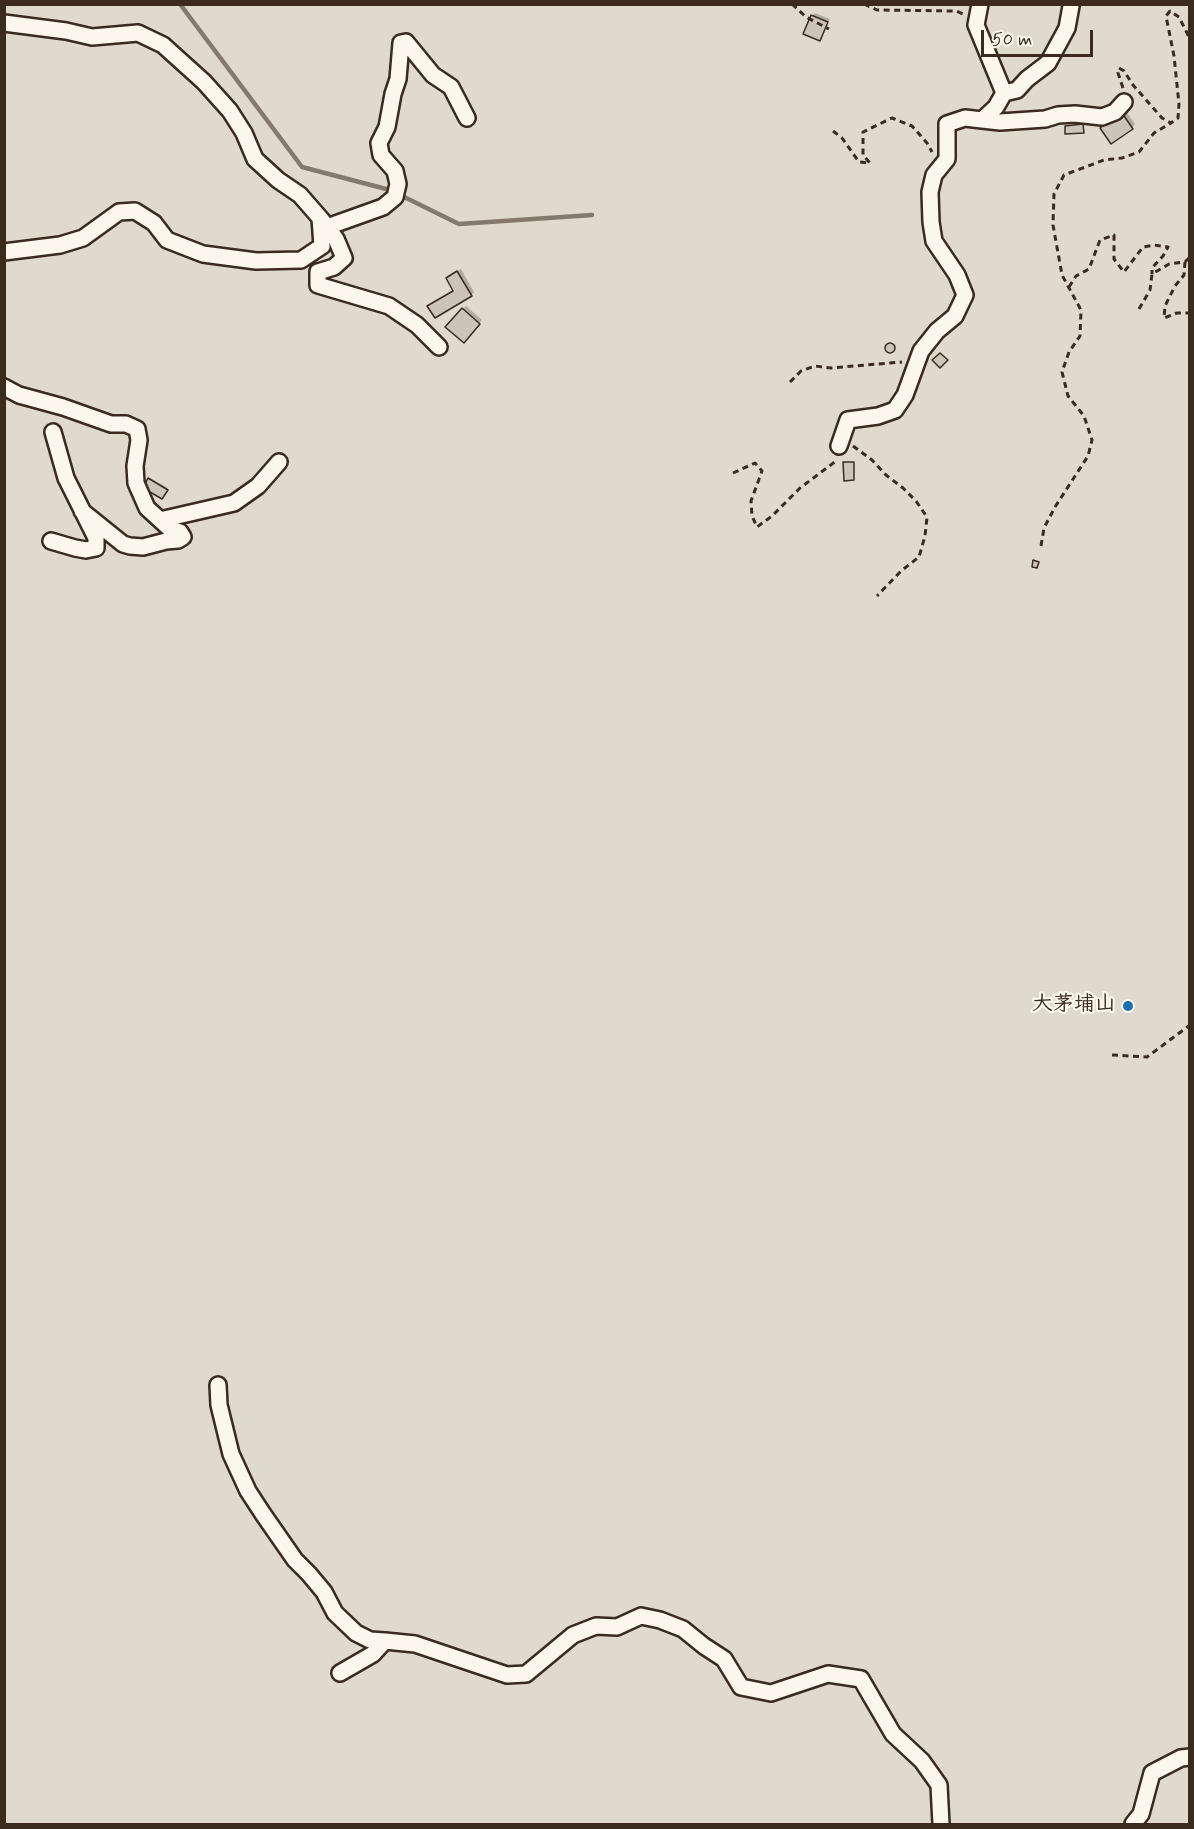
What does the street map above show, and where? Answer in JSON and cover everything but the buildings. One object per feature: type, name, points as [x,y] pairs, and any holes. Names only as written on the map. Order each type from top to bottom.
[{"type":"street","points":[[982,120],[996,107],[1004,93],[1017,90],[1048,63],[1067,28],[1071,6]]},
{"type":"street","points":[[978,12],[976,26],[1004,93]]},
{"type":"street","points":[[4,23],[93,37],[138,33],[163,45],[204,82],[230,111],[244,133],[255,159],[278,180],[300,195],[336,239],[344,258],[334,267],[318,272],[318,285],[390,306],[417,326],[439,347]]},
{"type":"street","points":[[324,222],[383,207],[397,190],[395,171],[381,155],[379,143],[387,127],[398,79],[401,43],[406,42],[433,75],[451,87],[466,118]]},
{"type":"street","points":[[840,443],[848,420],[895,411],[905,395],[921,351],[937,331],[955,316],[965,295],[957,275],[934,241],[931,222],[930,192],[934,175],[947,159],[947,124],[965,118],[1000,122],[1045,120],[1058,115],[1075,114],[1102,117],[1115,112],[1124,102]]},
{"type":"street","points":[[4,252],[60,245],[83,238],[119,212],[135,211],[154,223],[166,240],[203,254],[256,261],[301,260],[322,246],[324,222]]},
{"type":"street","points":[[4,387],[18,395],[63,407],[111,424],[126,424],[137,429],[139,440],[135,483],[147,508],[170,529],[180,532],[183,537],[143,547],[130,546],[123,544],[82,511]]},
{"type":"street","points":[[51,541],[75,549],[96,548],[96,538],[66,478],[53,432]]},
{"type":"street","points":[[160,520],[234,503],[258,486],[279,462]]},
{"type":"street","points":[[218,1385],[219,1405],[231,1454],[248,1491],[295,1560],[324,1592],[335,1613],[356,1633],[370,1640],[415,1644],[507,1675],[526,1674],[573,1635],[596,1626],[617,1627],[641,1617],[660,1620],[683,1629],[724,1659],[741,1687],[771,1693],[828,1674],[861,1679],[893,1734],[922,1761],[939,1785],[941,1824]]},
{"type":"street","points":[[340,1673],[373,1654],[385,1641]]},
{"type":"street","points":[[1133,1824],[1141,1814],[1152,1773],[1181,1758],[1190,1757]]},
{"type":"path","points":[[792,4],[806,17],[829,29]]},
{"type":"path","points":[[864,4],[877,10],[978,12]]},
{"type":"path","points":[[1041,546],[1044,528],[1088,456],[1092,440],[1084,416],[1068,396],[1062,372],[1069,352],[1080,336],[1081,310],[1062,275],[1053,225],[1054,194],[1064,175],[1104,160],[1122,158],[1139,152],[1154,133],[1178,118],[1179,104],[1174,56],[1166,16],[1170,11],[1179,16],[1190,39]]},
{"type":"path","points":[[1124,102],[1125,93],[1118,73],[1119,68],[1124,71],[1133,85],[1162,118],[1171,123]]},
{"type":"path","points":[[833,131],[842,138],[858,162],[870,163],[863,155],[863,132],[892,118],[912,126],[942,165]]},
{"type":"path","points":[[1069,287],[1076,276],[1089,270],[1100,240],[1114,235],[1114,259],[1124,272],[1143,247],[1154,245],[1168,247],[1152,268],[1150,290],[1139,309]]},
{"type":"path","points":[[1152,274],[1169,264],[1185,262],[1190,257]]},
{"type":"path","points":[[1185,262],[1184,275],[1174,286],[1165,306],[1164,318],[1177,313],[1190,313]]},
{"type":"path","points":[[790,382],[801,372],[815,366],[831,368],[891,364],[918,358]]},
{"type":"path","points":[[733,473],[755,463],[762,471],[751,501],[752,516],[756,527],[772,516],[800,488],[835,461],[840,443],[859,449],[872,460],[916,501],[927,517],[919,557],[901,571],[877,596]]},
{"type":"path","points":[[1112,1054],[1147,1057],[1190,1026]]},
{"type":"shaded area","points":[[5,5],[1189,5],[1189,1824],[5,1824]]},
{"type":"waterway","points":[[180,4],[302,167],[390,190],[459,224],[592,215]]},
{"type":"place","name":"大茅埔山","points":[[1128,1006]]}]
